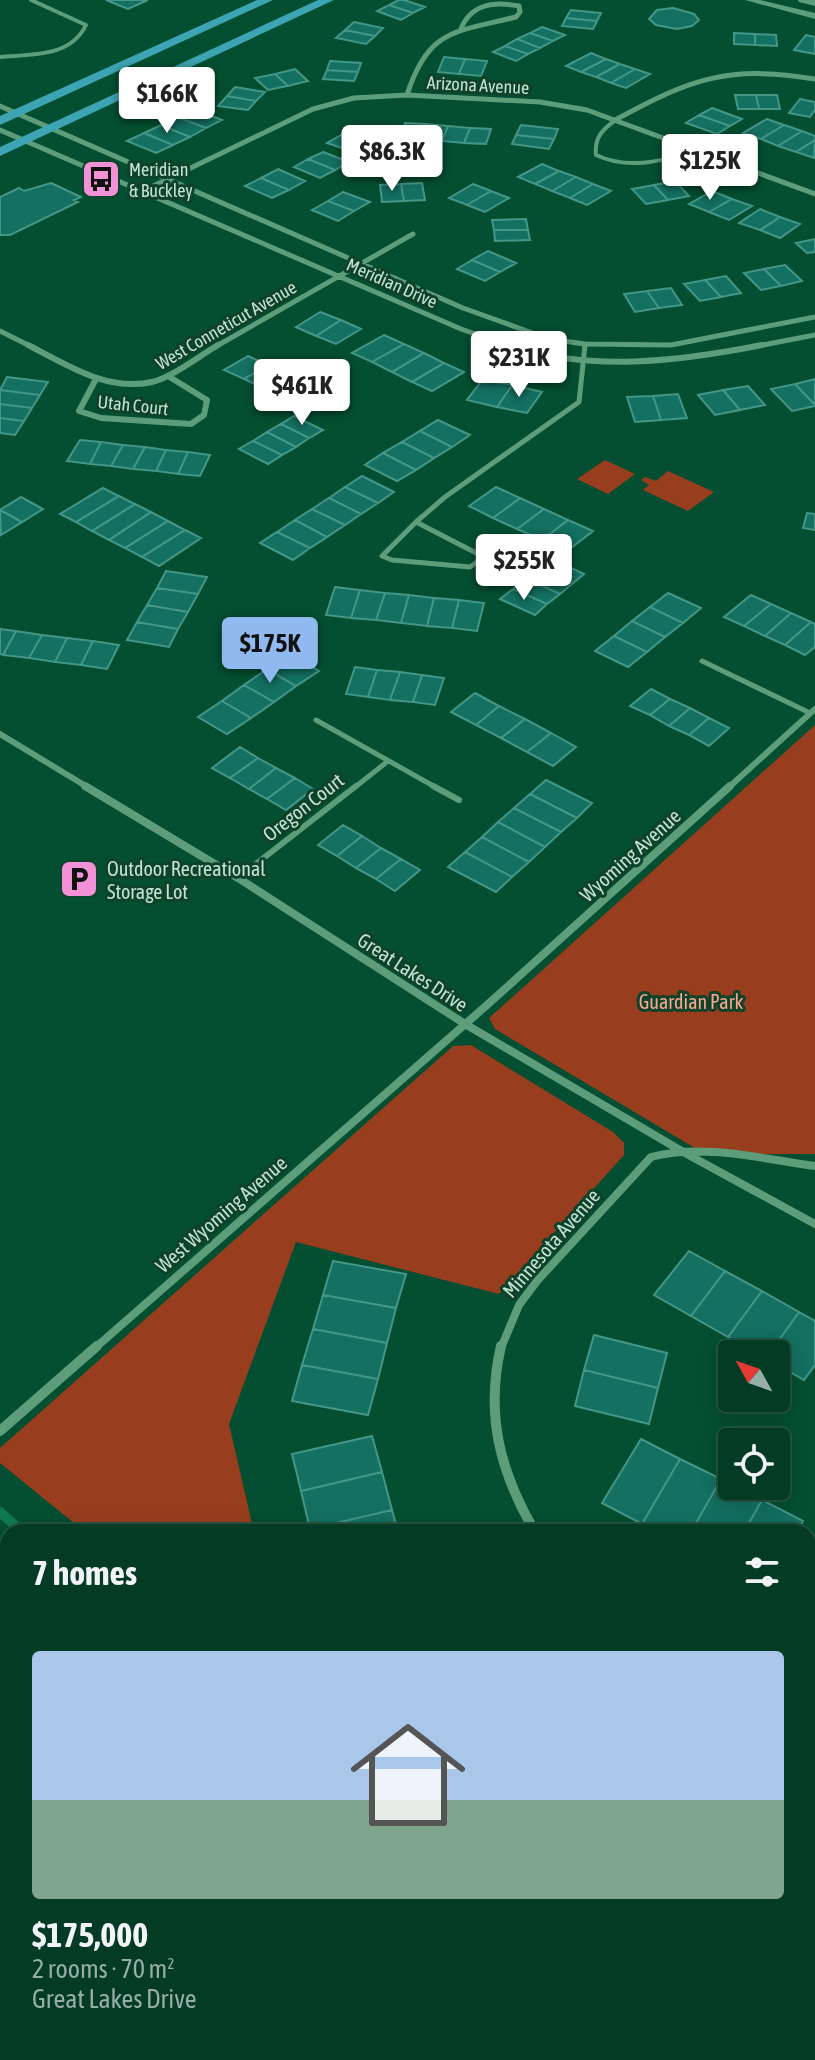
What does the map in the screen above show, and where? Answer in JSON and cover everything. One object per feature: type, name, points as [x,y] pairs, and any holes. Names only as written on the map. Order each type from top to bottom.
[{"type":"highway","points":[[0,121],[267,0]]},
{"type":"highway","points":[[0,152],[328,0]]},
{"type":"main road","points":[[749,0],[815,16]]},
{"type":"main road","points":[[802,0],[815,3]]},
{"type":"street","points":[[407,95],[413,73],[425,52],[460,31],[516,17],[520,12],[519,6],[493,0],[477,5],[462,22],[460,31]]},
{"type":"street","points":[[617,119],[685,82],[705,77],[750,71],[815,79]]},
{"type":"street","name":"Arizona Avenue","points":[[145,190],[313,109],[354,98],[407,95],[551,104],[617,119],[815,194]]},
{"type":"street","name":"Meridian Drive","points":[[0,106],[512,327],[549,339],[585,344],[671,345],[815,317]]},
{"type":"street","name":"Meridian Drive","points":[[0,130],[494,341],[527,351],[584,362],[645,364],[815,335]]},
{"type":"street","name":"West Conneticut Avenue","points":[[0,331],[96,379],[133,385],[154,382],[413,234]]},
{"type":"street","name":"Utah Court","points":[[96,379],[79,411],[101,418],[191,424],[204,415],[207,400],[168,376]]},
{"type":"street","name":"Wyoming Avenue","points":[[465,1024],[812,711]]},
{"type":"street","name":"Great Lakes Drive","points":[[0,734],[238,878],[465,1024],[685,1153],[815,1224]]},
{"type":"street","name":"West Wyoming Avenue","points":[[0,1431],[465,1024]]},
{"type":"street","points":[[685,1153],[815,1166]]},
{"type":"street","name":"Minnesota Avenue","points":[[530,1524],[516,1502],[499,1462],[494,1417],[494,1368],[512,1317],[541,1277],[651,1157],[685,1153]]},
{"type":"lane","points":[[0,57],[43,52],[78,41],[86,25],[31,0]]},
{"type":"lane","points":[[617,119],[599,131],[596,140],[596,155],[604,160],[637,163],[698,151]]},
{"type":"lane","points":[[416,522],[484,557],[470,567],[392,560],[382,556],[416,522],[579,402],[585,344]]},
{"type":"lane","points":[[702,661],[812,711]]},
{"type":"lane","points":[[316,720],[459,800]]},
{"type":"lane","name":"Oregon Court","points":[[238,878],[388,761]]},
{"type":"green space","points":[[605,460],[635,474],[608,494],[577,479]]},
{"type":"green space","points":[[668,471],[714,492],[688,511],[643,490],[649,485],[641,480],[645,477],[656,481]]},
{"type":"green space","name":"Guardian Park","points":[[815,725],[815,1154],[705,1154],[495,1029],[489,1018]]},
{"type":"green space","points":[[471,1045],[613,1132],[624,1143],[624,1155],[499,1294],[296,1242],[229,1424],[252,1524],[75,1524],[0,1463],[0,1448],[453,1046]]},
{"type":"building","points":[[106,0],[148,0],[128,9]]},
{"type":"building","points":[[399,0],[425,7],[413,13],[389,5]]},
{"type":"building","points":[[389,5],[413,13],[401,20],[377,11]]},
{"type":"building","points":[[673,8],[694,14],[699,20],[692,26],[677,29],[656,25],[649,19],[657,10]]},
{"type":"building","points":[[571,10],[601,13],[597,21],[566,18]]},
{"type":"building","points":[[566,18],[597,21],[593,29],[562,26]]},
{"type":"building","points":[[354,22],[383,28],[375,36],[345,30]]},
{"type":"building","points":[[542,27],[565,35],[553,41],[530,33]]},
{"type":"building","points":[[345,30],[375,36],[366,44],[336,38]]},
{"type":"building","points":[[530,33],[553,41],[540,48],[517,39]]},
{"type":"building","points":[[734,33],[755,34],[755,45],[734,44]]},
{"type":"building","points":[[755,34],[776,35],[777,46],[755,45]]},
{"type":"building","points":[[806,35],[815,37],[815,54],[794,50]]},
{"type":"building","points":[[517,39],[540,48],[528,54],[505,46]]},
{"type":"building","points":[[505,46],[528,54],[516,61],[493,52]]},
{"type":"building","points":[[591,53],[606,59],[581,72],[566,66]]},
{"type":"building","points":[[444,57],[465,59],[459,74],[438,72]]},
{"type":"building","points":[[465,59],[487,61],[481,76],[459,74]]},
{"type":"building","points":[[606,59],[620,64],[596,77],[581,72]]},
{"type":"building","points":[[330,61],[361,63],[358,72],[327,70]]},
{"type":"building","points":[[620,64],[635,69],[611,83],[596,77]]},
{"type":"building","points":[[295,69],[308,81],[288,86],[275,74]]},
{"type":"building","points":[[635,69],[650,74],[626,88],[611,83]]},
{"type":"building","points":[[327,70],[358,72],[354,81],[323,79]]},
{"type":"building","points":[[275,74],[288,86],[268,90],[255,78]]},
{"type":"building","points":[[235,87],[265,92],[256,101],[227,96]]},
{"type":"building","points":[[735,95],[756,95],[759,109],[738,109]]},
{"type":"building","points":[[756,95],[777,95],[780,109],[759,109]]},
{"type":"building","points":[[227,96],[256,101],[248,110],[218,106]]},
{"type":"building","points":[[800,99],[815,102],[815,110],[810,117],[789,113]]},
{"type":"building","points":[[712,108],[742,119],[730,126],[699,115]]},
{"type":"building","points":[[193,109],[222,120],[206,128],[177,117]]},
{"type":"building","points":[[699,115],[730,126],[717,134],[686,123]]},
{"type":"building","points":[[177,117],[206,128],[190,137],[161,125]]},
{"type":"building","points":[[767,119],[784,125],[761,139],[743,133]]},
{"type":"building","points":[[405,123],[426,124],[420,139],[399,137]]},
{"type":"building","points":[[426,124],[448,126],[442,141],[420,139]]},
{"type":"building","points":[[161,125],[190,137],[173,145],[144,133]]},
{"type":"building","points":[[521,125],[558,129],[554,139],[516,135]]},
{"type":"building","points":[[784,125],[802,131],[778,146],[761,139]]},
{"type":"building","points":[[448,126],[470,128],[464,143],[442,141]]},
{"type":"building","points":[[355,127],[383,137],[370,145],[341,135]]},
{"type":"building","points":[[470,128],[491,129],[486,144],[464,143]]},
{"type":"building","points":[[802,131],[815,136],[815,140],[796,152],[778,146]]},
{"type":"building","points":[[144,133],[173,145],[156,153],[127,141]]},
{"type":"building","points":[[341,135],[370,145],[356,153],[327,143]]},
{"type":"building","points":[[516,135],[554,139],[549,149],[512,144]]},
{"type":"building","points":[[815,140],[814,158],[796,152]]},
{"type":"building","points":[[323,152],[349,162],[335,170],[308,159]]},
{"type":"building","points":[[308,159],[335,170],[320,178],[294,167]]},
{"type":"building","points":[[542,164],[559,171],[535,184],[518,177]]},
{"type":"building","points":[[278,169],[305,181],[289,190],[261,178]]},
{"type":"building","points":[[559,171],[576,177],[552,191],[535,184]]},
{"type":"building","points":[[576,177],[593,184],[570,198],[552,191]]},
{"type":"building","points":[[261,178],[289,190],[272,198],[245,186]]},
{"type":"building","points":[[675,181],[689,196],[668,200],[654,185]]},
{"type":"building","points":[[51,183],[81,197],[74,200],[78,202],[10,235],[0,235],[0,197],[19,188],[24,191]]},
{"type":"building","points":[[422,183],[425,200],[404,201],[401,184]]},
{"type":"building","points":[[401,184],[404,201],[382,202],[380,185]]},
{"type":"building","points":[[473,184],[491,191],[467,205],[449,198]]},
{"type":"building","points":[[593,184],[611,191],[587,205],[570,198]]},
{"type":"building","points":[[654,185],[668,200],[646,204],[632,189]]},
{"type":"building","points":[[491,191],[509,198],[485,212],[467,205]]},
{"type":"building","points":[[712,191],[732,199],[709,212],[689,204]]},
{"type":"building","points":[[343,192],[370,202],[354,211],[328,201]]},
{"type":"building","points":[[732,199],[752,206],[729,220],[709,212]]},
{"type":"building","points":[[328,201],[354,211],[338,221],[312,210]]},
{"type":"building","points":[[760,209],[780,217],[760,230],[739,223]]},
{"type":"building","points":[[780,217],[800,224],[780,238],[760,230]]},
{"type":"building","points":[[526,219],[528,230],[494,230],[492,220]]},
{"type":"building","points":[[494,230],[528,230],[530,240],[495,241]]},
{"type":"building","points":[[815,239],[815,252],[807,253],[796,243]]},
{"type":"building","points":[[488,251],[516,263],[500,272],[472,260]]},
{"type":"building","points":[[472,260],[500,272],[485,281],[457,269]]},
{"type":"building","points":[[785,265],[802,281],[781,286],[764,269]]},
{"type":"building","points":[[764,269],[781,286],[761,290],[744,273]]},
{"type":"building","points":[[726,276],[741,293],[721,297],[705,280]]},
{"type":"building","points":[[705,280],[721,297],[700,301],[684,284]]},
{"type":"building","points":[[671,288],[682,305],[659,308],[647,291]]},
{"type":"building","points":[[647,291],[659,308],[635,312],[624,294]]},
{"type":"building","points":[[320,312],[341,320],[316,336],[296,327]]},
{"type":"building","points":[[341,320],[361,329],[336,344],[316,336]]},
{"type":"building","points":[[384,335],[404,344],[372,362],[352,353]]},
{"type":"building","points":[[404,344],[424,353],[392,372],[372,362]]},
{"type":"building","points":[[424,353],[444,363],[412,382],[392,372]]},
{"type":"building","points":[[248,356],[268,365],[244,379],[224,370]]},
{"type":"building","points":[[444,363],[464,372],[432,391],[412,382]]},
{"type":"building","points":[[268,365],[289,375],[265,389],[244,379]]},
{"type":"building","points":[[289,375],[309,384],[285,399],[265,389]]},
{"type":"building","points":[[7,377],[48,382],[40,395],[0,390]]},
{"type":"building","points":[[483,379],[512,385],[497,407],[467,400]]},
{"type":"building","points":[[815,379],[815,405],[795,384]]},
{"type":"building","points":[[309,384],[330,394],[306,409],[285,399]]},
{"type":"building","points":[[795,384],[815,406],[792,411],[771,389]]},
{"type":"building","points":[[512,385],[542,392],[527,413],[497,407]]},
{"type":"building","points":[[748,386],[765,405],[740,410],[723,390]]},
{"type":"building","points":[[0,390],[40,395],[32,408],[0,404]]},
{"type":"building","points":[[723,390],[740,410],[715,415],[698,395]]},
{"type":"building","points":[[678,394],[687,418],[661,420],[653,396]]},
{"type":"building","points":[[653,396],[661,420],[635,422],[627,397]]},
{"type":"building","points":[[0,404],[32,408],[24,421],[0,418]]},
{"type":"building","points":[[294,416],[323,430],[309,438],[281,424]]},
{"type":"building","points":[[0,418],[24,421],[15,435],[0,433]]},
{"type":"building","points":[[438,420],[470,435],[452,447],[420,431]]},
{"type":"building","points":[[281,424],[309,438],[296,447],[267,432]]},
{"type":"building","points":[[420,431],[452,447],[434,458],[402,442]]},
{"type":"building","points":[[267,432],[296,447],[282,455],[253,441]]},
{"type":"building","points":[[80,440],[101,442],[90,464],[67,461]]},
{"type":"building","points":[[253,441],[282,455],[268,464],[239,449]]},
{"type":"building","points":[[101,442],[123,445],[111,466],[90,464]]},
{"type":"building","points":[[402,442],[434,458],[416,470],[383,453]]},
{"type":"building","points":[[123,445],[145,447],[133,469],[111,466]]},
{"type":"building","points":[[145,447],[166,450],[156,471],[133,469]]},
{"type":"building","points":[[166,450],[188,452],[178,474],[156,471]]},
{"type":"building","points":[[188,452],[210,455],[200,476],[178,474]]},
{"type":"building","points":[[383,453],[416,470],[397,481],[365,465]]},
{"type":"building","points":[[362,476],[394,492],[378,503],[345,487]]},
{"type":"building","points":[[345,487],[378,503],[361,514],[329,498]]},
{"type":"building","points":[[496,487],[520,498],[493,518],[469,506]]},
{"type":"building","points":[[103,488],[119,496],[76,522],[60,514]]},
{"type":"building","points":[[119,496],[135,504],[92,531],[76,522]]},
{"type":"building","points":[[21,497],[43,509],[22,522],[0,510]]},
{"type":"building","points":[[329,498],[361,514],[345,525],[312,509]]},
{"type":"building","points":[[520,498],[544,509],[517,529],[493,518]]},
{"type":"building","points":[[135,504],[151,512],[109,540],[92,531]]},
{"type":"building","points":[[312,509],[345,525],[327,537],[295,520]]},
{"type":"building","points":[[544,509],[568,520],[542,540],[517,529]]},
{"type":"building","points":[[0,510],[22,522],[1,535]]},
{"type":"building","points":[[151,512],[168,521],[125,548],[109,540]]},
{"type":"building","points":[[807,513],[815,514],[815,530],[803,528]]},
{"type":"building","points":[[295,520],[327,537],[310,548],[277,532]]},
{"type":"building","points":[[568,520],[593,531],[567,551],[542,540]]},
{"type":"building","points":[[168,521],[185,530],[142,557],[125,548]]},
{"type":"building","points":[[185,530],[201,538],[159,566],[142,557]]},
{"type":"building","points":[[277,532],[310,548],[293,560],[260,543]]},
{"type":"building","points":[[550,558],[584,574],[572,584],[538,568]]},
{"type":"building","points":[[538,568],[572,584],[560,594],[525,578]]},
{"type":"building","points":[[166,571],[207,577],[198,594],[157,588]]},
{"type":"building","points":[[525,578],[560,594],[547,604],[513,589]]},
{"type":"building","points":[[335,587],[360,590],[351,618],[326,615]]},
{"type":"building","points":[[157,588],[198,594],[188,612],[147,605]]},
{"type":"building","points":[[513,589],[547,604],[535,615],[500,599]]},
{"type":"building","points":[[360,590],[385,593],[376,620],[351,618]]},
{"type":"building","points":[[385,593],[409,595],[401,623],[376,620]]},
{"type":"building","points":[[668,593],[701,608],[683,623],[650,607]]},
{"type":"building","points":[[409,595],[434,598],[427,626],[401,623]]},
{"type":"building","points":[[751,595],[771,604],[744,626],[724,617]]},
{"type":"building","points":[[434,598],[459,600],[452,628],[427,626]]},
{"type":"building","points":[[459,600],[484,603],[477,631],[452,628]]},
{"type":"building","points":[[771,604],[791,613],[765,636],[744,626]]},
{"type":"building","points":[[147,605],[188,612],[178,629],[137,622]]},
{"type":"building","points":[[650,607],[683,623],[665,637],[632,621]]},
{"type":"building","points":[[791,613],[811,622],[785,645],[765,636]]},
{"type":"building","points":[[632,621],[665,637],[647,652],[614,636]]},
{"type":"building","points":[[137,622],[178,629],[169,647],[127,640]]},
{"type":"building","points":[[811,622],[815,624],[815,647],[805,655],[785,645]]},
{"type":"building","points":[[0,629],[16,631],[3,655],[0,654]]},
{"type":"building","points":[[16,631],[42,635],[29,658],[3,655]]},
{"type":"building","points":[[42,635],[67,638],[55,662],[29,658]]},
{"type":"building","points":[[614,636],[647,652],[628,667],[595,651]]},
{"type":"building","points":[[67,638],[93,641],[81,665],[55,662]]},
{"type":"building","points":[[93,641],[119,645],[107,669],[81,665]]},
{"type":"building","points":[[290,654],[319,671],[296,686],[267,669]]},
{"type":"building","points":[[355,667],[377,670],[368,697],[346,694]]},
{"type":"building","points":[[267,669],[296,686],[274,702],[244,685]]},
{"type":"building","points":[[377,670],[400,672],[390,700],[368,697]]},
{"type":"building","points":[[400,672],[422,675],[413,702],[390,700]]},
{"type":"building","points":[[422,675],[444,678],[435,705],[413,702]]},
{"type":"building","points":[[244,685],[274,702],[251,718],[222,701]]},
{"type":"building","points":[[651,689],[670,699],[650,715],[630,706]]},
{"type":"building","points":[[475,693],[499,706],[476,725],[451,712]]},
{"type":"building","points":[[670,699],[690,708],[669,726],[650,715]]},
{"type":"building","points":[[222,701],[251,718],[227,734],[198,717]]},
{"type":"building","points":[[499,706],[525,719],[501,738],[476,725]]},
{"type":"building","points":[[690,708],[709,718],[689,735],[669,726]]},
{"type":"building","points":[[709,718],[729,728],[709,746],[689,735]]},
{"type":"building","points":[[525,719],[551,733],[527,752],[501,738]]},
{"type":"building","points":[[551,733],[576,747],[553,766],[527,752]]},
{"type":"building","points":[[240,747],[258,758],[230,778],[212,768]]},
{"type":"building","points":[[258,758],[276,768],[249,789],[230,778]]},
{"type":"building","points":[[276,768],[295,778],[267,799],[249,789]]},
{"type":"building","points":[[295,778],[313,789],[286,810],[267,799]]},
{"type":"building","points":[[546,780],[592,803],[577,818],[530,794]]},
{"type":"building","points":[[530,794],[577,818],[561,832],[514,808]]},
{"type":"building","points":[[514,808],[561,832],[545,847],[498,822]]},
{"type":"building","points":[[498,822],[545,847],[529,862],[482,837]]},
{"type":"building","points":[[343,825],[362,836],[337,856],[318,845]]},
{"type":"building","points":[[362,836],[381,848],[356,868],[337,856]]},
{"type":"building","points":[[482,837],[529,862],[512,877],[465,852]]},
{"type":"building","points":[[381,848],[401,859],[376,879],[356,868]]},
{"type":"building","points":[[465,852],[512,877],[496,892],[448,867]]},
{"type":"building","points":[[401,859],[420,870],[395,891],[376,879]]},
{"type":"building","points":[[689,1251],[725,1271],[691,1316],[654,1295]]},
{"type":"building","points":[[333,1261],[406,1274],[396,1308],[323,1295]]},
{"type":"building","points":[[725,1271],[762,1291],[728,1337],[691,1316]]},
{"type":"building","points":[[762,1291],[799,1312],[779,1340],[733,1340],[728,1337]]},
{"type":"building","points":[[323,1295],[396,1308],[387,1343],[313,1329]]},
{"type":"building","points":[[799,1312],[815,1321],[815,1365],[804,1380],[790,1372],[790,1340],[779,1340]]},
{"type":"building","points":[[313,1329],[387,1343],[378,1379],[302,1365]]},
{"type":"building","points":[[594,1335],[667,1353],[658,1388],[584,1370]]},
{"type":"building","points":[[302,1365],[378,1379],[368,1415],[292,1401]]},
{"type":"building","points":[[584,1370],[658,1388],[649,1424],[575,1406]]},
{"type":"building","points":[[372,1436],[382,1472],[301,1491],[292,1454]]},
{"type":"building","points":[[641,1439],[680,1459],[642,1524],[602,1503]]},
{"type":"building","points":[[680,1459],[718,1478],[718,1484],[696,1524],[642,1524]]},
{"type":"building","points":[[382,1472],[392,1510],[332,1524],[309,1524],[301,1491]]},
{"type":"building","points":[[718,1484],[718,1500],[762,1500],[748,1524],[696,1524]]},
{"type":"building","points":[[762,1500],[803,1521],[802,1524],[748,1524]]},
{"type":"building","points":[[392,1510],[396,1524],[332,1524]]},
{"type":"waterway","points":[[0,1512],[13,1524]]},
{"type":"place","name":"Meridian & Buckley","points":[[101,179]]},
{"type":"place","name":"Outdoor Recreational Storage Lot","points":[[79,879]]}]
